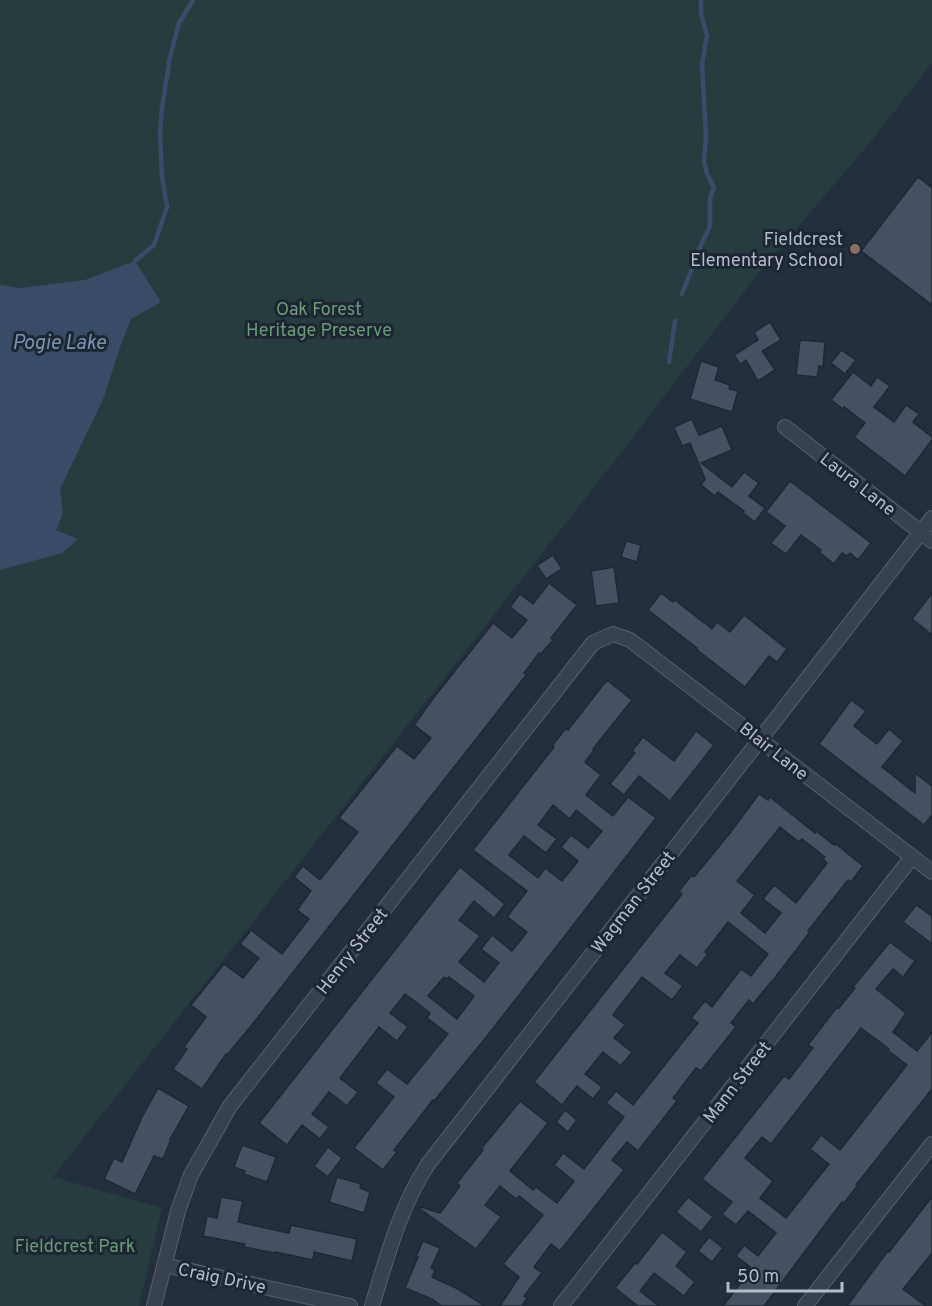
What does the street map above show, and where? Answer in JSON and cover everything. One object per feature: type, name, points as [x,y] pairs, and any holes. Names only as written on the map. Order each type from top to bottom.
[{"type":"street","name":"Laura Lane","points":[[785,427],[926,536]]},
{"type":"street","name":"Wagman Street","points":[[372,1306],[407,1201],[428,1164],[760,740],[926,536],[932,518]]},
{"type":"street","name":"Blair Lane","points":[[613,633],[630,640],[932,872]]},
{"type":"street","name":"Henry Street","points":[[154,1306],[178,1211],[191,1175],[230,1106],[593,643],[613,633]]},
{"type":"street","name":"Mann Street","points":[[561,1306],[912,857]]},
{"type":"street","points":[[805,1306],[932,1144]]},
{"type":"street","name":"Craig Drive","points":[[164,1266],[350,1306]]},
{"type":"green space","name":"Oak Forest Heritage Preserve","points":[[0,0],[932,0],[932,63],[869,144],[756,276],[631,440],[53,1177],[162,1208],[139,1306],[0,1306]]},
{"type":"water","name":"Pogie Lake","points":[[135,261],[161,302],[131,319],[104,397],[60,489],[63,513],[56,530],[78,539],[62,553],[0,570],[0,285],[20,288],[85,280]]},
{"type":"building","name":"Fieldcrest Elementary School","points":[[918,177],[932,188],[932,305],[861,251]]},
{"type":"building","points":[[770,322],[781,340],[762,351],[775,370],[758,381],[746,360],[740,364],[734,355],[758,340],[754,332]]},
{"type":"building","points":[[800,340],[825,342],[823,367],[819,366],[817,377],[796,375]]},
{"type":"building","points":[[841,350],[856,360],[845,374],[831,363]]},
{"type":"building","points":[[701,361],[719,367],[715,380],[730,385],[729,389],[738,391],[732,412],[690,399]]},
{"type":"building","points":[[853,372],[871,386],[877,377],[890,386],[874,407],[894,422],[906,405],[919,414],[913,422],[932,437],[905,476],[854,437],[865,423],[831,400]]},
{"type":"building","points":[[692,419],[699,435],[722,426],[732,450],[701,463],[732,487],[744,472],[759,483],[749,496],[765,508],[755,522],[718,492],[715,496],[701,485],[705,479],[690,443],[682,446],[674,427]]},
{"type":"building","points":[[790,481],[871,543],[858,560],[850,553],[847,556],[842,553],[834,564],[819,552],[821,550],[801,535],[786,554],[771,543],[785,526],[766,512]]},
{"type":"building","points":[[626,541],[641,545],[637,562],[621,557]]},
{"type":"building","points":[[553,555],[562,569],[546,579],[537,565]]},
{"type":"building","points":[[614,567],[619,603],[596,606],[591,571]]},
{"type":"building","points":[[549,583],[577,605],[551,638],[553,640],[541,654],[539,653],[524,673],[527,674],[251,1026],[226,1054],[202,1089],[173,1069],[187,1049],[184,1047],[206,1017],[191,1005],[224,964],[243,978],[259,958],[240,944],[251,930],[282,954],[309,919],[297,910],[311,891],[294,877],[303,866],[320,880],[358,832],[339,818],[397,746],[414,759],[431,738],[414,725],[435,696],[493,623],[512,638],[527,620],[510,607],[520,594],[533,604]]},
{"type":"building","points":[[661,593],[673,602],[675,600],[712,629],[717,622],[730,632],[744,615],[787,649],[777,662],[769,656],[745,687],[648,610]]},
{"type":"building","points":[[932,593],[932,635],[912,619]]},
{"type":"building","points":[[607,680],[632,700],[585,762],[601,775],[586,795],[613,816],[628,797],[656,818],[488,1035],[394,1150],[397,1152],[383,1170],[354,1148],[394,1097],[376,1083],[387,1069],[407,1084],[448,1034],[427,1018],[430,1013],[405,994],[390,1013],[408,1027],[397,1041],[379,1027],[340,1078],[358,1092],[347,1106],[329,1092],[312,1114],[329,1127],[320,1139],[302,1125],[287,1145],[259,1123],[460,867],[505,904],[494,918],[474,901],[459,920],[480,936],[459,962],[484,982],[499,963],[481,949],[492,935],[512,951],[527,932],[507,917],[527,891],[473,850],[554,747],[552,746],[566,728],[568,730]],"holes":[[[553,805],[570,819],[576,810],[602,831],[588,848],[571,835],[561,847],[578,861],[562,881],[545,868],[538,878],[509,855],[524,836],[546,853],[557,839],[538,825]],[[444,977],[447,979],[449,977],[474,996],[457,1019],[428,996]]]},
{"type":"building","points":[[851,700],[866,711],[854,726],[865,735],[877,744],[889,729],[903,741],[882,767],[915,793],[915,773],[932,786],[932,815],[924,825],[819,744]]},
{"type":"building","points":[[696,731],[714,745],[670,801],[639,776],[624,795],[610,784],[635,753],[632,751],[643,737],[674,761]]},
{"type":"building","points":[[759,794],[768,800],[770,797],[815,833],[816,831],[834,845],[836,844],[863,866],[851,882],[848,880],[753,1004],[749,1000],[731,1023],[736,1027],[701,1071],[696,1068],[673,1098],[677,1101],[638,1151],[627,1142],[612,1160],[624,1170],[560,1251],[551,1244],[534,1267],[542,1273],[524,1296],[527,1298],[522,1306],[500,1306],[519,1277],[503,1264],[543,1215],[519,1196],[516,1199],[500,1186],[485,1205],[501,1217],[476,1249],[420,1209],[421,1207],[440,1213],[460,1186],[457,1183],[483,1150],[481,1149],[520,1101],[548,1123],[510,1171],[533,1190],[536,1187],[557,1203],[574,1181],[554,1165],[563,1153],[584,1169],[624,1117],[606,1103],[616,1091],[633,1105],[698,1023],[691,1018],[705,1001],[712,1007],[741,969],[751,976],[768,954],[728,922],[705,952],[708,954],[697,968],[680,955],[665,973],[683,986],[672,1000],[642,977],[613,1015],[625,1025],[614,1038],[632,1052],[621,1066],[603,1052],[585,1074],[602,1087],[593,1099],[577,1086],[562,1105],[534,1082],[682,894],[679,891],[692,875],[694,877]],"holes":[[[780,827],[799,842],[802,839],[825,857],[823,859],[827,863],[796,903],[774,885],[763,899],[781,913],[765,933],[741,913],[755,895],[737,881]]]},
{"type":"building","points":[[916,905],[932,916],[932,944],[903,922]]},
{"type":"building","points":[[890,942],[915,961],[903,977],[893,969],[876,989],[906,1013],[893,1032],[917,1051],[932,1032],[932,1089],[844,1203],[842,1202],[764,1306],[723,1306],[750,1267],[736,1256],[744,1245],[758,1256],[776,1233],[748,1211],[736,1225],[722,1214],[732,1202],[702,1179],[784,1076],[789,1079],[813,1048],[808,1045],[837,1007],[839,1008],[855,988],[853,987]],"holes":[[[861,1028],[889,1049],[887,1050],[907,1065],[840,1150],[821,1135],[810,1149],[829,1164],[786,1218],[760,1198],[773,1181],[745,1158],[762,1137],[771,1144]]]},
{"type":"building","points":[[158,1088],[189,1106],[170,1139],[163,1159],[154,1156],[135,1194],[104,1179],[114,1158],[122,1162]]},
{"type":"building","points":[[565,1110],[577,1120],[568,1132],[556,1122]]},
{"type":"building","points":[[242,1145],[276,1157],[267,1182],[244,1174],[245,1171],[234,1167]]},
{"type":"building","points":[[328,1147],[342,1158],[328,1177],[314,1166]]},
{"type":"building","points":[[337,1177],[361,1184],[360,1188],[370,1192],[364,1213],[329,1202]]},
{"type":"building","points":[[221,1197],[243,1201],[238,1222],[289,1233],[291,1225],[357,1239],[352,1261],[314,1252],[313,1260],[244,1247],[245,1244],[203,1236],[207,1216],[217,1218]]},
{"type":"building","points":[[688,1197],[713,1217],[701,1232],[676,1212]]},
{"type":"building","points":[[932,1197],[932,1253],[903,1289],[926,1306],[847,1306],[888,1251]]},
{"type":"building","points":[[662,1232],[687,1252],[676,1266],[695,1282],[684,1296],[654,1273],[640,1291],[659,1306],[638,1306],[615,1288]]},
{"type":"building","points":[[709,1237],[723,1248],[712,1262],[698,1251]]},
{"type":"building","points":[[423,1241],[440,1248],[431,1268],[435,1270],[432,1277],[456,1288],[485,1306],[442,1306],[432,1299],[405,1288]]},
{"type":"waterway","points":[[135,261],[154,245],[167,207],[162,176],[160,133],[162,108],[170,57],[179,23],[193,0]]},
{"type":"waterway","points":[[682,294],[710,226],[710,199],[714,187],[707,174],[704,161],[706,136],[702,65],[707,35],[701,14],[701,0]]},
{"type":"waterway","points":[[669,362],[675,321]]},
{"type":"place","name":"Fieldcrest Elementary School","points":[[855,249]]},
{"type":"park label","name":"Fieldcrest Park","points":[[75,1246]]}]
